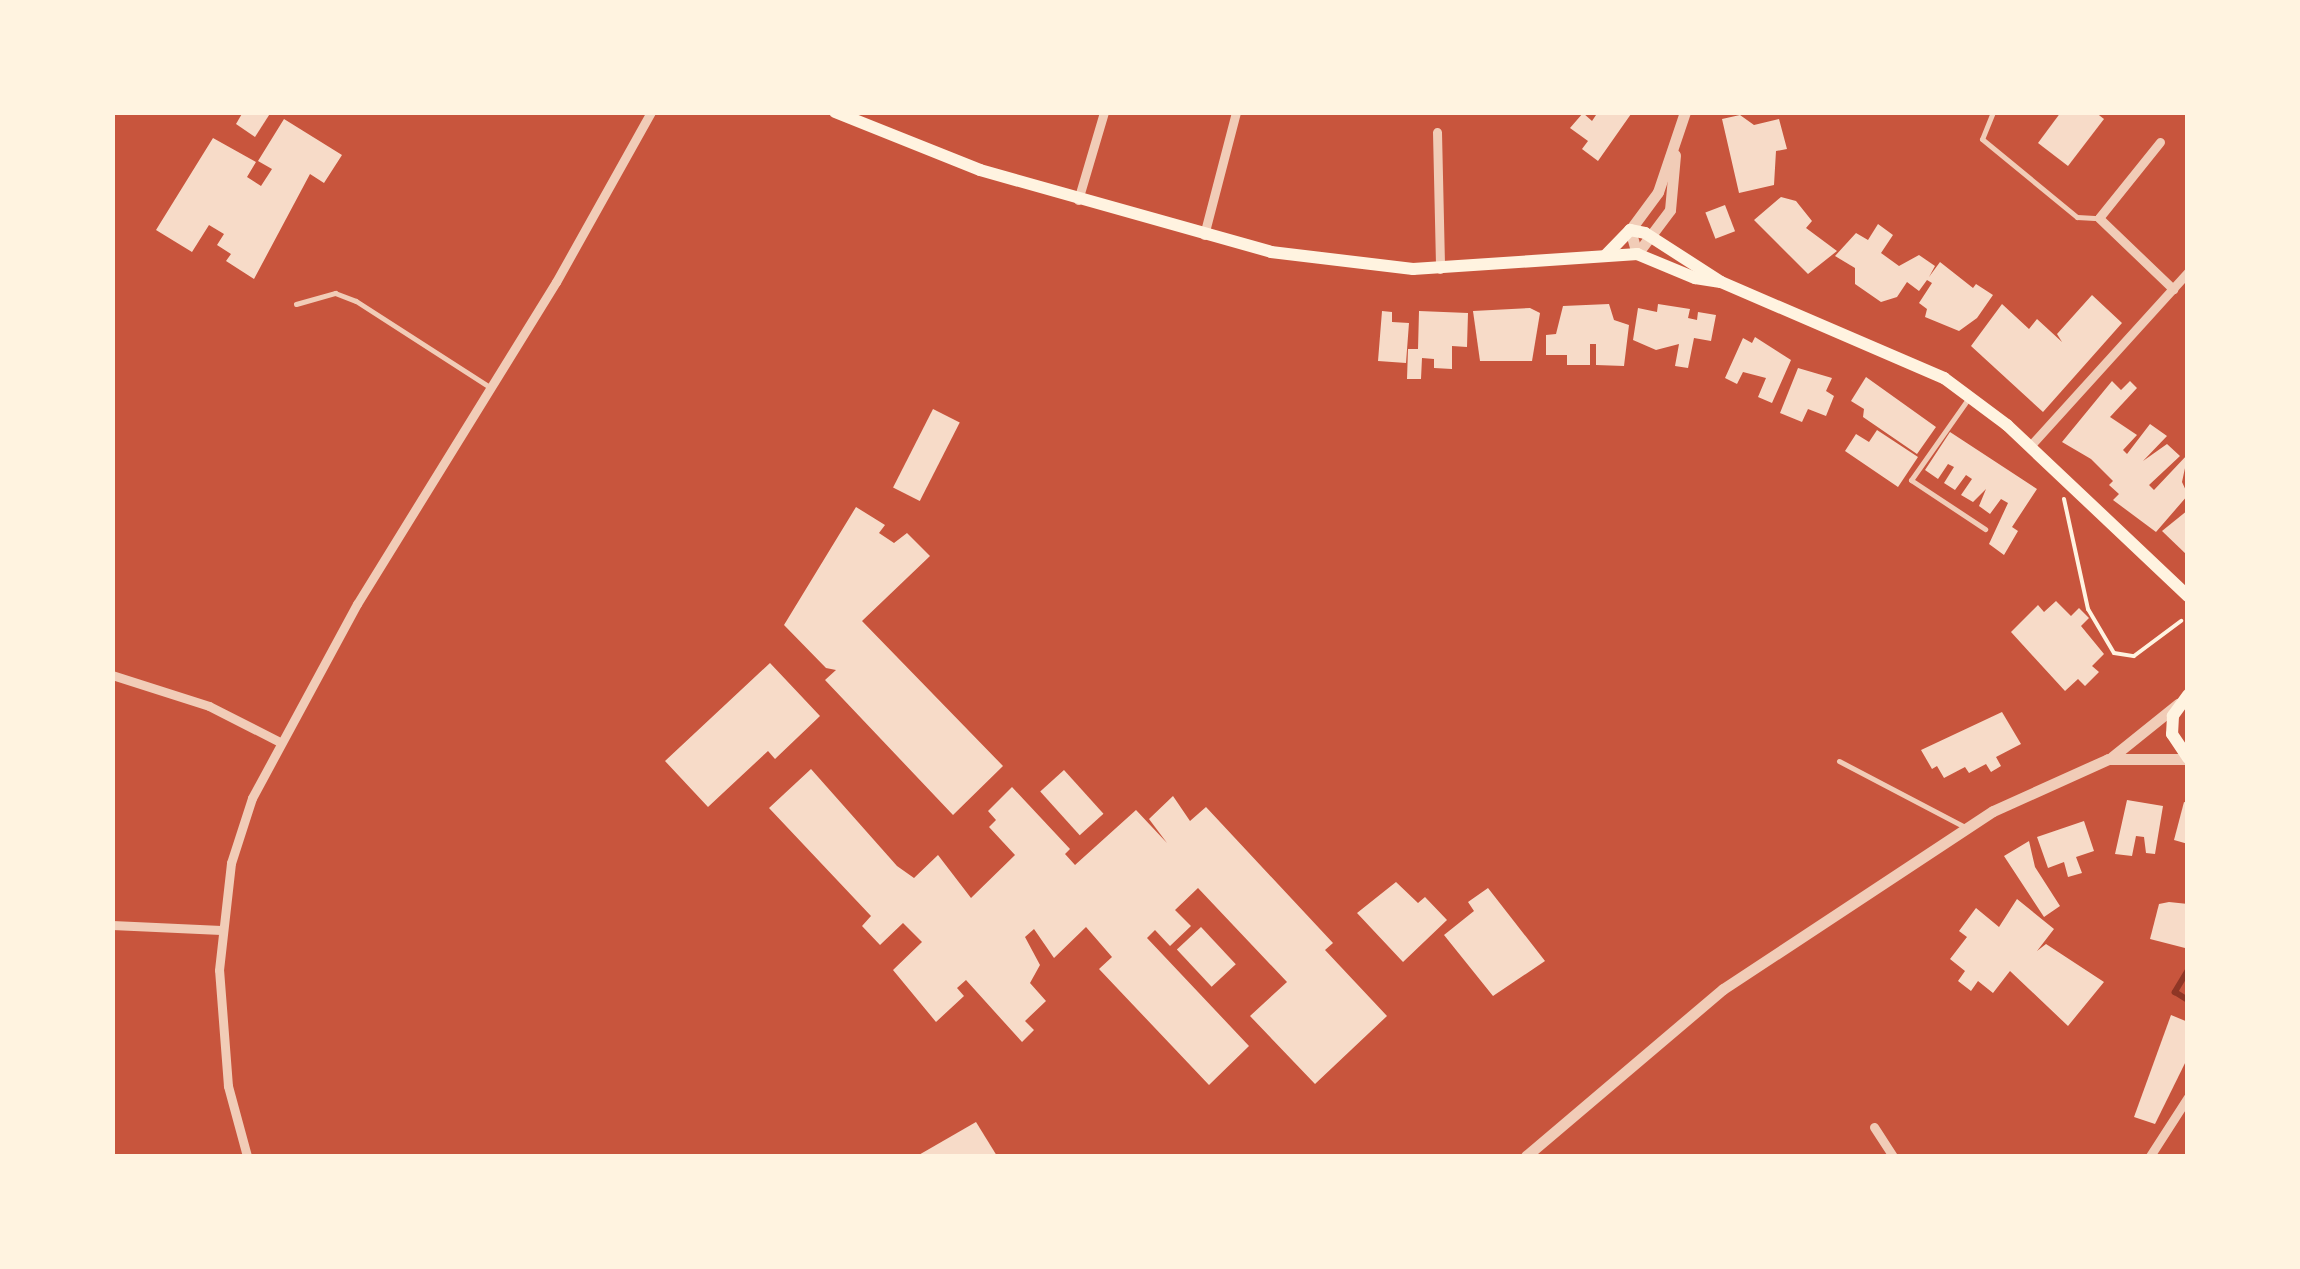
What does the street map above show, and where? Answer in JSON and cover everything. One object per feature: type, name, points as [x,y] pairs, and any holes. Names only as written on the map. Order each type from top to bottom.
[{"type":"main road","points":[[835,112],[936,156],[1203,238],[1272,252],[1440,268],[1638,254],[1694,278],[1722,282]]},
{"type":"main road","points":[[1606,255],[1630,230],[1655,238],[1722,282],[1877,344],[1970,395],[2030,445],[2188,596]]},
{"type":"main road","points":[[2183,699],[2172,734],[2188,758]]},
{"type":"street","points":[[246,1156],[225,1067],[221,930],[245,816],[280,742],[651,112]]},
{"type":"street","points":[[1078,200],[1104,112]]},
{"type":"street","points":[[1203,238],[1236,112]]},
{"type":"street","points":[[1675,155],[1630,230],[1638,254],[1655,238],[1670,210],[1684,112]]},
{"type":"street","points":[[1437,132],[1440,268]]},
{"type":"street","points":[[2160,142],[2098,218],[2172,289]]},
{"type":"street","points":[[2030,445],[2188,272]]},
{"type":"street","points":[[112,675],[209,706],[280,742]]},
{"type":"street","points":[[2108,760],[2183,699]]},
{"type":"street","points":[[1526,1156],[1724,989],[1965,829],[2042,784],[2108,760],[2188,758]]},
{"type":"street","points":[[112,925],[221,930]]},
{"type":"street","points":[[2150,1156],[2188,1097]]},
{"type":"street","points":[[1874,1127],[1893,1156]]},
{"type":"lane","points":[[1993,112],[1982,140],[2076,217],[2098,218]]},
{"type":"lane","points":[[296,304],[334,293],[356,301],[491,388]]},
{"type":"lane","points":[[1970,395],[1911,480],[1985,529]]},
{"type":"lane","points":[[1839,761],[1958,818],[1965,829]]},
{"type":"path","points":[[2064,499],[2088,609],[2114,653],[2134,656],[2182,621]]},
{"type":"building","points":[[243,112],[271,112],[255,137],[236,124]]},
{"type":"building","points":[[1598,112],[1631,114],[1598,161],[1582,149],[1588,141],[1570,128],[1583,113],[1592,121]]},
{"type":"building","points":[[2061,112],[2095,112],[2104,119],[2068,166],[2038,143]]},
{"type":"building","points":[[1740,115],[1754,125],[1779,119],[1787,149],[1776,151],[1774,185],[1739,193],[1722,119]]},
{"type":"building","points":[[284,119],[342,155],[324,183],[310,174],[254,279],[226,261],[231,254],[217,245],[224,234],[209,225],[192,252],[156,230],[213,138],[256,162],[247,177],[261,186],[272,169],[258,161]]},
{"type":"building","points":[[1781,197],[1796,201],[1812,221],[1806,228],[1837,251],[1808,274],[1754,220]]},
{"type":"building","points":[[1725,205],[1735,231],[1715,239],[1705,213]]},
{"type":"building","points":[[1878,224],[1893,235],[1881,253],[1899,266],[1919,255],[1935,266],[1929,277],[1940,262],[1973,288],[1976,284],[1993,295],[1977,318],[1959,331],[1925,317],[1927,309],[1919,303],[1932,283],[1927,280],[1919,291],[1907,282],[1897,297],[1881,302],[1855,284],[1855,268],[1835,256],[1856,233],[1868,240]]},
{"type":"building","points":[[2092,295],[2122,323],[2043,412],[1971,346],[2002,304],[2029,329],[2037,319],[2062,342],[2057,334]]},
{"type":"building","points":[[1609,304],[1614,320],[1629,325],[1624,366],[1596,365],[1596,344],[1590,344],[1590,365],[1567,365],[1567,355],[1546,355],[1546,335],[1556,334],[1563,306]]},
{"type":"building","points":[[1658,304],[1690,309],[1688,318],[1697,320],[1698,312],[1716,315],[1711,341],[1694,338],[1688,368],[1675,366],[1679,344],[1656,350],[1633,340],[1638,308],[1657,312]]},
{"type":"building","points":[[1530,308],[1540,313],[1532,361],[1480,361],[1473,311]]},
{"type":"building","points":[[1382,311],[1392,312],[1392,322],[1409,323],[1406,363],[1378,361]]},
{"type":"building","points":[[1419,311],[1468,313],[1467,347],[1452,346],[1452,369],[1434,368],[1434,359],[1422,358],[1421,379],[1407,379],[1408,349],[1418,349]]},
{"type":"building","points":[[1755,337],[1791,360],[1772,403],[1758,397],[1766,378],[1743,372],[1737,384],[1725,378],[1743,338],[1752,343]]},
{"type":"building","points":[[1798,368],[1832,378],[1826,391],[1834,396],[1826,416],[1808,409],[1802,422],[1780,413]]},
{"type":"building","points":[[1866,377],[1936,427],[1917,454],[1863,417],[1864,409],[1851,401]]},
{"type":"building","points":[[2112,381],[2121,390],[2130,381],[2137,388],[2110,417],[2137,435],[2123,450],[2127,454],[2150,424],[2167,436],[2143,461],[2167,444],[2180,456],[2149,485],[2154,490],[2188,454],[2182,482],[2188,495],[2156,532],[2113,500],[2119,494],[2109,485],[2113,481],[2091,459],[2062,442]]},
{"type":"building","points":[[933,409],[960,423],[920,501],[893,487]]},
{"type":"building","points":[[1877,430],[1918,457],[1898,487],[1845,451],[1856,434],[1869,442]]},
{"type":"building","points":[[1950,432],[2037,489],[2012,527],[2018,531],[2004,555],[1989,544],[2008,503],[2001,499],[1990,514],[1979,506],[1986,489],[1973,502],[1961,495],[1972,479],[1966,475],[1955,490],[1944,483],[1954,467],[1948,464],[1938,479],[1925,470]]},
{"type":"building","points":[[856,507],[885,525],[879,533],[894,543],[907,533],[930,556],[862,621],[1003,766],[953,815],[825,680],[836,670],[826,668],[784,625]]},
{"type":"building","points":[[2188,510],[2188,556],[2162,531]]},
{"type":"building","points":[[2056,601],[2071,616],[2079,608],[2089,618],[2081,626],[2104,654],[2092,666],[2099,672],[2085,686],[2078,679],[2065,691],[2011,632],[2038,605],[2044,612]]},
{"type":"building","points":[[770,663],[820,716],[775,759],[768,751],[708,807],[665,761]]},
{"type":"building","points":[[2002,712],[2021,744],[1996,757],[2001,766],[1991,772],[1986,764],[1969,773],[1965,767],[1944,778],[1937,766],[1932,769],[1921,750]]},
{"type":"building","points":[[811,769],[897,866],[914,878],[938,855],[971,898],[1015,855],[989,827],[996,820],[988,811],[1012,787],[1070,849],[1065,854],[1075,865],[1136,810],[1167,843],[1149,819],[1173,796],[1190,821],[1206,807],[1333,943],[1325,950],[1387,1016],[1315,1084],[1250,1016],[1287,982],[1198,888],[1175,910],[1191,926],[1170,946],[1155,930],[1147,938],[1249,1046],[1209,1085],[1099,969],[1112,957],[1086,927],[1054,958],[1034,929],[1025,937],[1040,965],[1030,983],[1046,1001],[1025,1021],[1034,1030],[1022,1042],[966,980],[957,988],[964,996],[936,1022],[893,970],[922,942],[903,923],[880,945],[862,926],[871,916],[769,808]]},
{"type":"building","points":[[1064,770],[1103,814],[1080,835],[1040,791]]},
{"type":"building","points":[[2127,800],[2163,806],[2155,854],[2146,853],[2144,837],[2136,836],[2132,856],[2115,854]]},
{"type":"building","points":[[2184,802],[2188,803],[2188,844],[2174,840]]},
{"type":"building","points":[[2084,821],[2094,851],[2076,857],[2082,873],[2068,877],[2064,862],[2048,868],[2037,837]]},
{"type":"building","points":[[2029,841],[2035,867],[2060,906],[2044,917],[2004,856]]},
{"type":"building","points":[[1396,882],[1418,903],[1425,897],[1447,920],[1403,962],[1357,913]]},
{"type":"building","points":[[1488,888],[1545,961],[1493,996],[1444,935],[1474,911],[1468,902]]},
{"type":"building","points":[[2017,899],[2054,929],[2037,951],[2046,944],[2104,982],[2068,1026],[2010,971],[1993,993],[1978,981],[1971,991],[1958,981],[1965,971],[1950,959],[1967,937],[1959,931],[1976,908],[1999,927]]},
{"type":"building","points":[[2159,904],[2188,904],[2185,948],[2150,939]]},
{"type":"building","points":[[1201,927],[1236,964],[1212,987],[1177,950]]},
{"type":"building","points":[[2171,1015],[2188,1022],[2188,1057],[2155,1124],[2134,1117]]},
{"type":"building","points":[[976,1122],[997,1156],[917,1156]]},
{"type":"waterway","points":[[2188,970],[2175,992],[2188,1000]]}]
